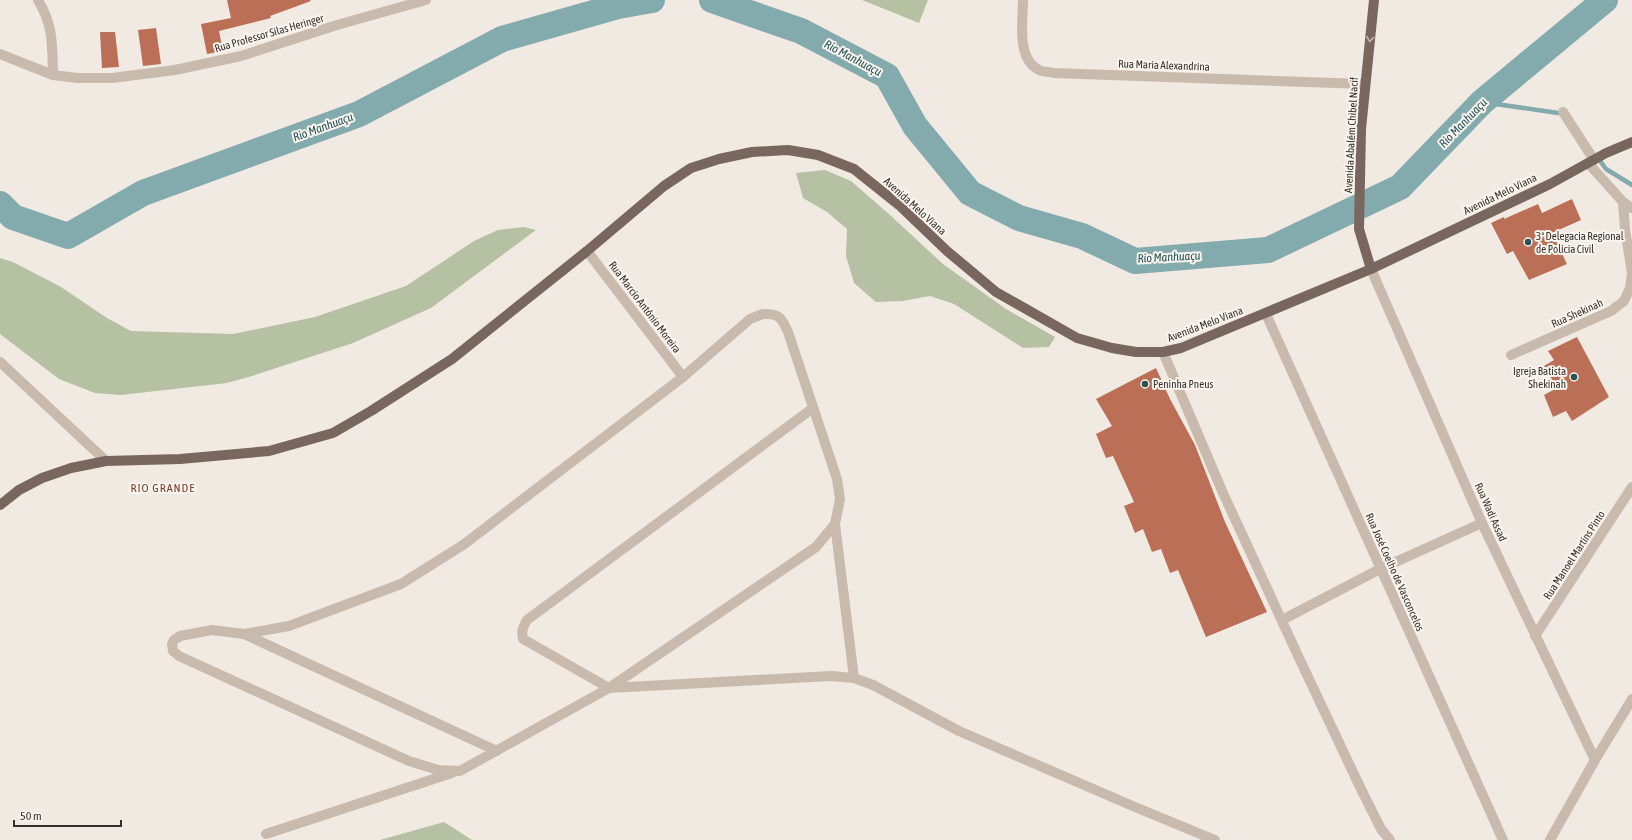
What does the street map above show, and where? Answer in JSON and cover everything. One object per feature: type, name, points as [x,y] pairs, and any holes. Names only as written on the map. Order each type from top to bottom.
[{"type":"main road","name":"Avenida Abalém Chibel Nacif","points":[[1371,270],[1359,229],[1362,129],[1374,0]]},
{"type":"main road","name":"Avenida Melo Viana","points":[[0,505],[19,490],[42,478],[72,468],[106,461],[180,459],[269,452],[333,433],[371,411],[452,359],[587,251],[664,186],[691,168],[719,159],[752,152],[788,150],[818,155],[854,168],[899,205],[947,251],[996,292],[1077,338],[1112,348],[1136,352],[1163,352],[1181,348],[1371,270],[1550,184],[1606,153],[1632,142]]},
{"type":"street","points":[[38,0],[46,13],[51,30],[53,75]]},
{"type":"street","name":"Rua Professor Silas Heringer","points":[[0,54],[53,75],[78,78],[112,78],[175,70],[241,56],[337,25],[426,0]]},
{"type":"street","name":"Rua Maria Alexandrina","points":[[1023,0],[1022,41],[1026,57],[1038,70],[1054,73],[1365,84]]},
{"type":"street","points":[[1563,112],[1591,161],[1623,202],[1632,208]]},
{"type":"street","name":"Rua Shekinah","points":[[1511,355],[1611,312],[1624,301],[1630,288],[1632,273],[1625,229],[1623,202]]},
{"type":"street","name":"Rua Marcio Antônio Moreira","points":[[587,251],[683,377]]},
{"type":"street","name":"Rua Wadi Assad","points":[[1371,270],[1482,523],[1595,760]]},
{"type":"street","points":[[460,771],[438,770],[409,761],[179,656],[173,651],[172,644],[174,640],[180,636],[212,630],[244,634],[289,626],[401,584],[463,545],[683,377],[750,319],[763,314],[772,314],[782,319],[788,332],[837,479],[840,500],[835,524],[854,678]]},
{"type":"street","name":"Rua José Coelho de Vasconcelos","points":[[1266,314],[1503,840]]},
{"type":"street","points":[[1163,352],[1223,493],[1282,620],[1360,787],[1381,828],[1390,840]]},
{"type":"street","points":[[0,362],[106,461]]},
{"type":"street","points":[[814,408],[526,620],[521,634],[523,639],[609,688],[831,676],[854,678],[873,685],[960,731],[1134,807],[1215,840]]},
{"type":"street","name":"Rua Manoel Martins Pinto","points":[[1535,636],[1632,487]]},
{"type":"street","points":[[1282,620],[1380,569],[1482,523]]},
{"type":"street","points":[[266,834],[460,771],[498,751],[609,688],[816,547],[835,524]]},
{"type":"street","points":[[244,634],[498,751]]},
{"type":"street","points":[[1550,840],[1595,760],[1632,699]]},
{"type":"green space","points":[[862,0],[928,0],[919,23]]},
{"type":"green space","points":[[825,170],[851,181],[943,264],[1006,309],[1055,337],[1049,347],[1023,348],[954,304],[930,296],[903,301],[876,302],[854,283],[846,256],[847,229],[827,212],[803,198],[796,173]]},
{"type":"green space","points":[[524,227],[536,230],[431,308],[353,343],[227,383],[121,395],[95,393],[59,379],[0,334],[0,258],[13,262],[61,287],[107,318],[131,331],[233,334],[315,317],[406,286],[474,241],[498,230]]},
{"type":"green space","points":[[444,822],[472,840],[380,840]]},
{"type":"building","points":[[227,0],[311,1],[270,16],[271,18],[219,31],[223,51],[207,54],[201,24],[231,18]]},
{"type":"building","points":[[156,28],[161,64],[143,66],[138,30]]},
{"type":"building","points":[[100,32],[115,32],[119,67],[102,68]]},
{"type":"building","name":"3ª Delegacia Regional de Polícia Civil","points":[[1572,199],[1581,220],[1552,233],[1567,264],[1529,280],[1513,251],[1507,254],[1491,223],[1538,204],[1542,213]]},
{"type":"building","name":"Igreja Batista Shekinah","points":[[1577,337],[1609,397],[1572,421],[1566,411],[1553,417],[1544,395],[1557,388],[1544,366],[1554,360],[1548,351]]},
{"type":"building","points":[[1156,368],[1170,399],[1195,445],[1225,522],[1267,612],[1206,637],[1178,570],[1170,573],[1161,549],[1152,552],[1143,529],[1135,533],[1124,506],[1134,502],[1113,456],[1106,458],[1096,434],[1112,426],[1096,399]]},
{"type":"waterway","name":"Rio Manhuaçu","points":[[0,204],[13,217],[68,236],[143,193],[359,114],[502,39],[618,6],[652,0]]},
{"type":"waterway","name":"Rio Manhuaçu","points":[[712,0],[801,31],[887,76],[915,126],[970,193],[1019,218],[1082,236],[1135,261],[1268,250],[1400,187],[1482,102],[1605,0]]},
{"type":"waterway","points":[[1482,102],[1558,113]]},
{"type":"waterway","points":[[1598,158],[1606,169],[1632,185]]},
{"type":"place","name":"3ª Delegacia Regional de Polícia Civil","points":[[1528,242]]},
{"type":"place","name":"Igreja Batista Shekinah","points":[[1574,377]]},
{"type":"place","name":"Peninha Pneus","points":[[1145,384]]},
{"type":"district","name":"RIO GRANDE","points":[[163,488]]}]
